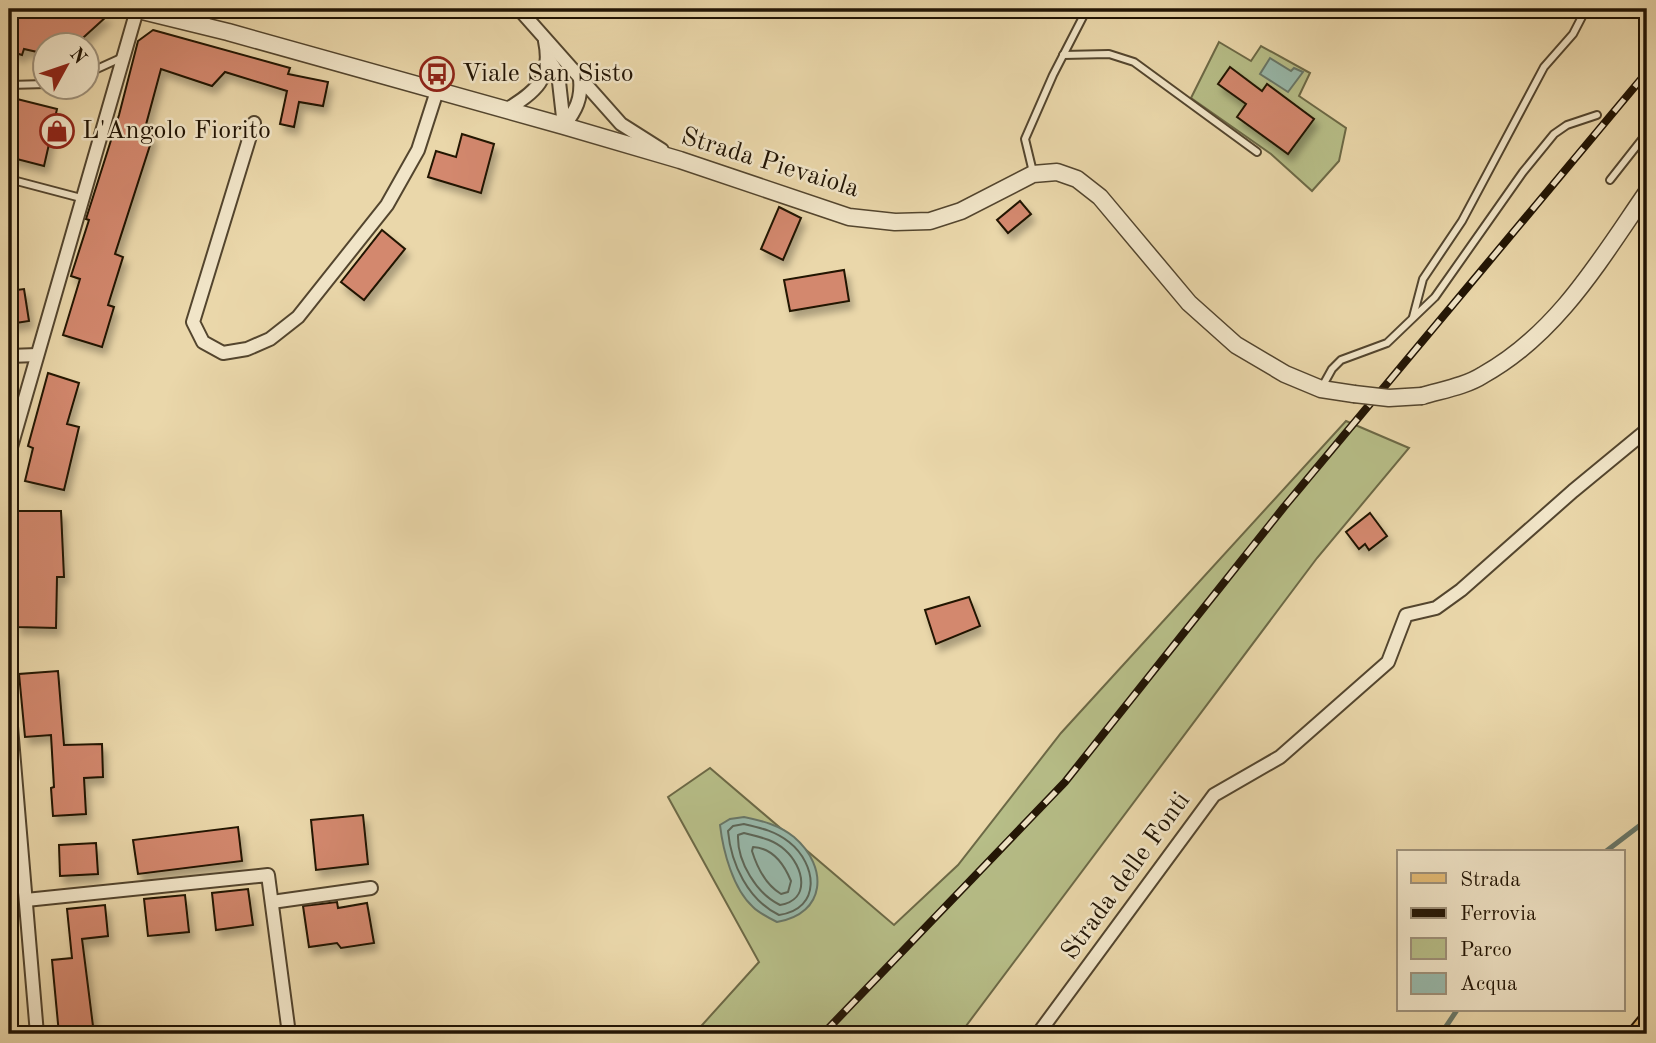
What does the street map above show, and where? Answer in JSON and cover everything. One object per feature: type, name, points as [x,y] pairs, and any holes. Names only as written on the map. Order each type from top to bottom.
[{"type":"main road","points":[[1638,1034],[1647,1023]]},
{"type":"street","points":[[9,454],[135,9],[200,24],[437,90],[418,150],[387,205],[298,317],[270,339],[247,349],[223,353],[202,342],[193,322],[254,123]]},
{"type":"street","points":[[184,9],[200,24]]},
{"type":"street","points":[[200,24],[209,9]]},
{"type":"street","points":[[519,9],[621,124],[680,160]]},
{"type":"street","points":[[544,40],[548,58],[558,73],[564,126]]},
{"type":"street","points":[[506,110],[528,95],[539,83],[548,58]]},
{"type":"street","points":[[564,126],[577,110],[581,92],[580,78]]},
{"type":"street","name":"Strada Pievaiola","points":[[437,90],[680,160],[849,217],[895,222],[930,221],[961,211],[1033,174],[1057,172],[1077,179],[1100,197],[1189,303],[1236,345],[1285,374],[1321,389],[1389,398],[1422,396],[1481,377],[1527,347],[1572,299],[1647,192]]},
{"type":"street","points":[[9,356],[37,355]]},
{"type":"street","name":"Strada delle Fonti","points":[[1038,1034],[1214,795],[1280,757],[1388,662],[1406,615],[1436,608],[1461,590],[1647,430]]},
{"type":"street","points":[[9,703],[13,812],[26,900],[37,1034]]},
{"type":"street","points":[[26,900],[268,875],[289,1034]]},
{"type":"street","points":[[272,902],[371,888]]},
{"type":"lane","points":[[1033,174],[1025,139],[1087,9]]},
{"type":"lane","points":[[1412,318],[1423,279],[1462,221],[1544,68],[1573,34],[1586,9]]},
{"type":"lane","points":[[1063,55],[1109,54],[1134,62],[1257,152]]},
{"type":"lane","points":[[102,67],[121,58]]},
{"type":"lane","points":[[9,85],[32,84]]},
{"type":"lane","points":[[1321,389],[1332,369],[1341,360],[1387,343],[1435,297],[1523,172],[1554,134],[1567,125],[1597,116]]},
{"type":"lane","points":[[1609,180],[1647,133]]},
{"type":"lane","points":[[9,178],[81,198]]},
{"type":"green space","points":[[1219,42],[1251,61],[1261,46],[1310,73],[1299,96],[1346,128],[1339,161],[1312,191],[1271,154],[1191,98]]},
{"type":"green space","points":[[1346,421],[1409,448],[1317,558],[960,1034],[694,1034],[759,962],[668,797],[710,768],[894,925],[958,865],[1061,733]]},
{"type":"water","points":[[1270,58],[1291,71],[1294,68],[1303,72],[1288,92],[1260,74]]},
{"type":"water","points":[[744,817],[783,829],[805,849],[813,862],[817,888],[813,900],[805,910],[793,917],[777,922],[761,913],[746,899],[735,880],[726,858],[720,825],[730,819]]},
{"type":"building","points":[[9,9],[77,9],[107,16],[89,32],[32,32],[32,51],[24,49],[22,55],[9,51]]},
{"type":"building","points":[[153,30],[290,68],[288,74],[328,82],[323,106],[299,102],[294,127],[280,124],[287,91],[225,72],[212,86],[161,69],[144,132],[153,136],[115,254],[123,257],[108,305],[114,307],[102,347],[63,335],[80,279],[71,276],[138,41]]},
{"type":"building","points":[[1230,67],[1262,91],[1267,84],[1314,119],[1288,154],[1237,117],[1246,104],[1218,84]]},
{"type":"building","points":[[9,97],[57,109],[44,166],[9,157]]},
{"type":"building","points":[[462,134],[494,144],[481,193],[428,177],[436,151],[456,157]]},
{"type":"building","points":[[1020,201],[1031,214],[1008,233],[997,220]]},
{"type":"building","points":[[779,207],[801,218],[783,260],[761,249]]},
{"type":"building","points":[[382,230],[405,249],[364,300],[341,282]]},
{"type":"building","points":[[844,270],[849,301],[790,311],[784,280]]},
{"type":"building","points":[[24,289],[29,321],[9,324],[9,291]]},
{"type":"building","points":[[48,373],[79,383],[67,424],[79,427],[64,490],[25,481],[33,448],[28,446]]},
{"type":"building","points":[[15,511],[61,511],[64,577],[57,577],[56,628],[17,627],[17,578],[13,578],[12,543],[15,543]]},
{"type":"building","points":[[1370,513],[1387,536],[1369,550],[1365,544],[1359,549],[1346,532]]},
{"type":"building","points":[[969,597],[980,626],[936,644],[925,610]]},
{"type":"building","points":[[58,671],[64,745],[102,744],[103,777],[84,778],[86,814],[53,816],[51,735],[25,737],[19,674]]},
{"type":"building","points":[[363,815],[368,864],[316,870],[311,820]]},
{"type":"building","points":[[238,827],[242,861],[138,874],[133,840]]},
{"type":"building","points":[[96,843],[98,874],[60,876],[59,845]]},
{"type":"building","points":[[248,889],[253,925],[216,930],[212,893]]},
{"type":"building","points":[[185,895],[189,932],[148,936],[144,899]]},
{"type":"building","points":[[337,902],[338,908],[367,903],[374,943],[341,948],[337,943],[309,947],[303,906]]},
{"type":"building","points":[[105,905],[108,936],[82,939],[94,1034],[59,1034],[52,960],[72,958],[67,909]]},
{"type":"waterway","points":[[1608,850],[1647,820]]},
{"type":"waterway","points":[[1441,1034],[1456,1012]]},
{"type":"railway","points":[[823,1034],[1065,782],[1284,507],[1647,72]]},
{"type":"place","name":"Viale San Sisto","points":[[437,74]]},
{"type":"place","name":"L'Angolo Fiorito","points":[[57,131]]}]
